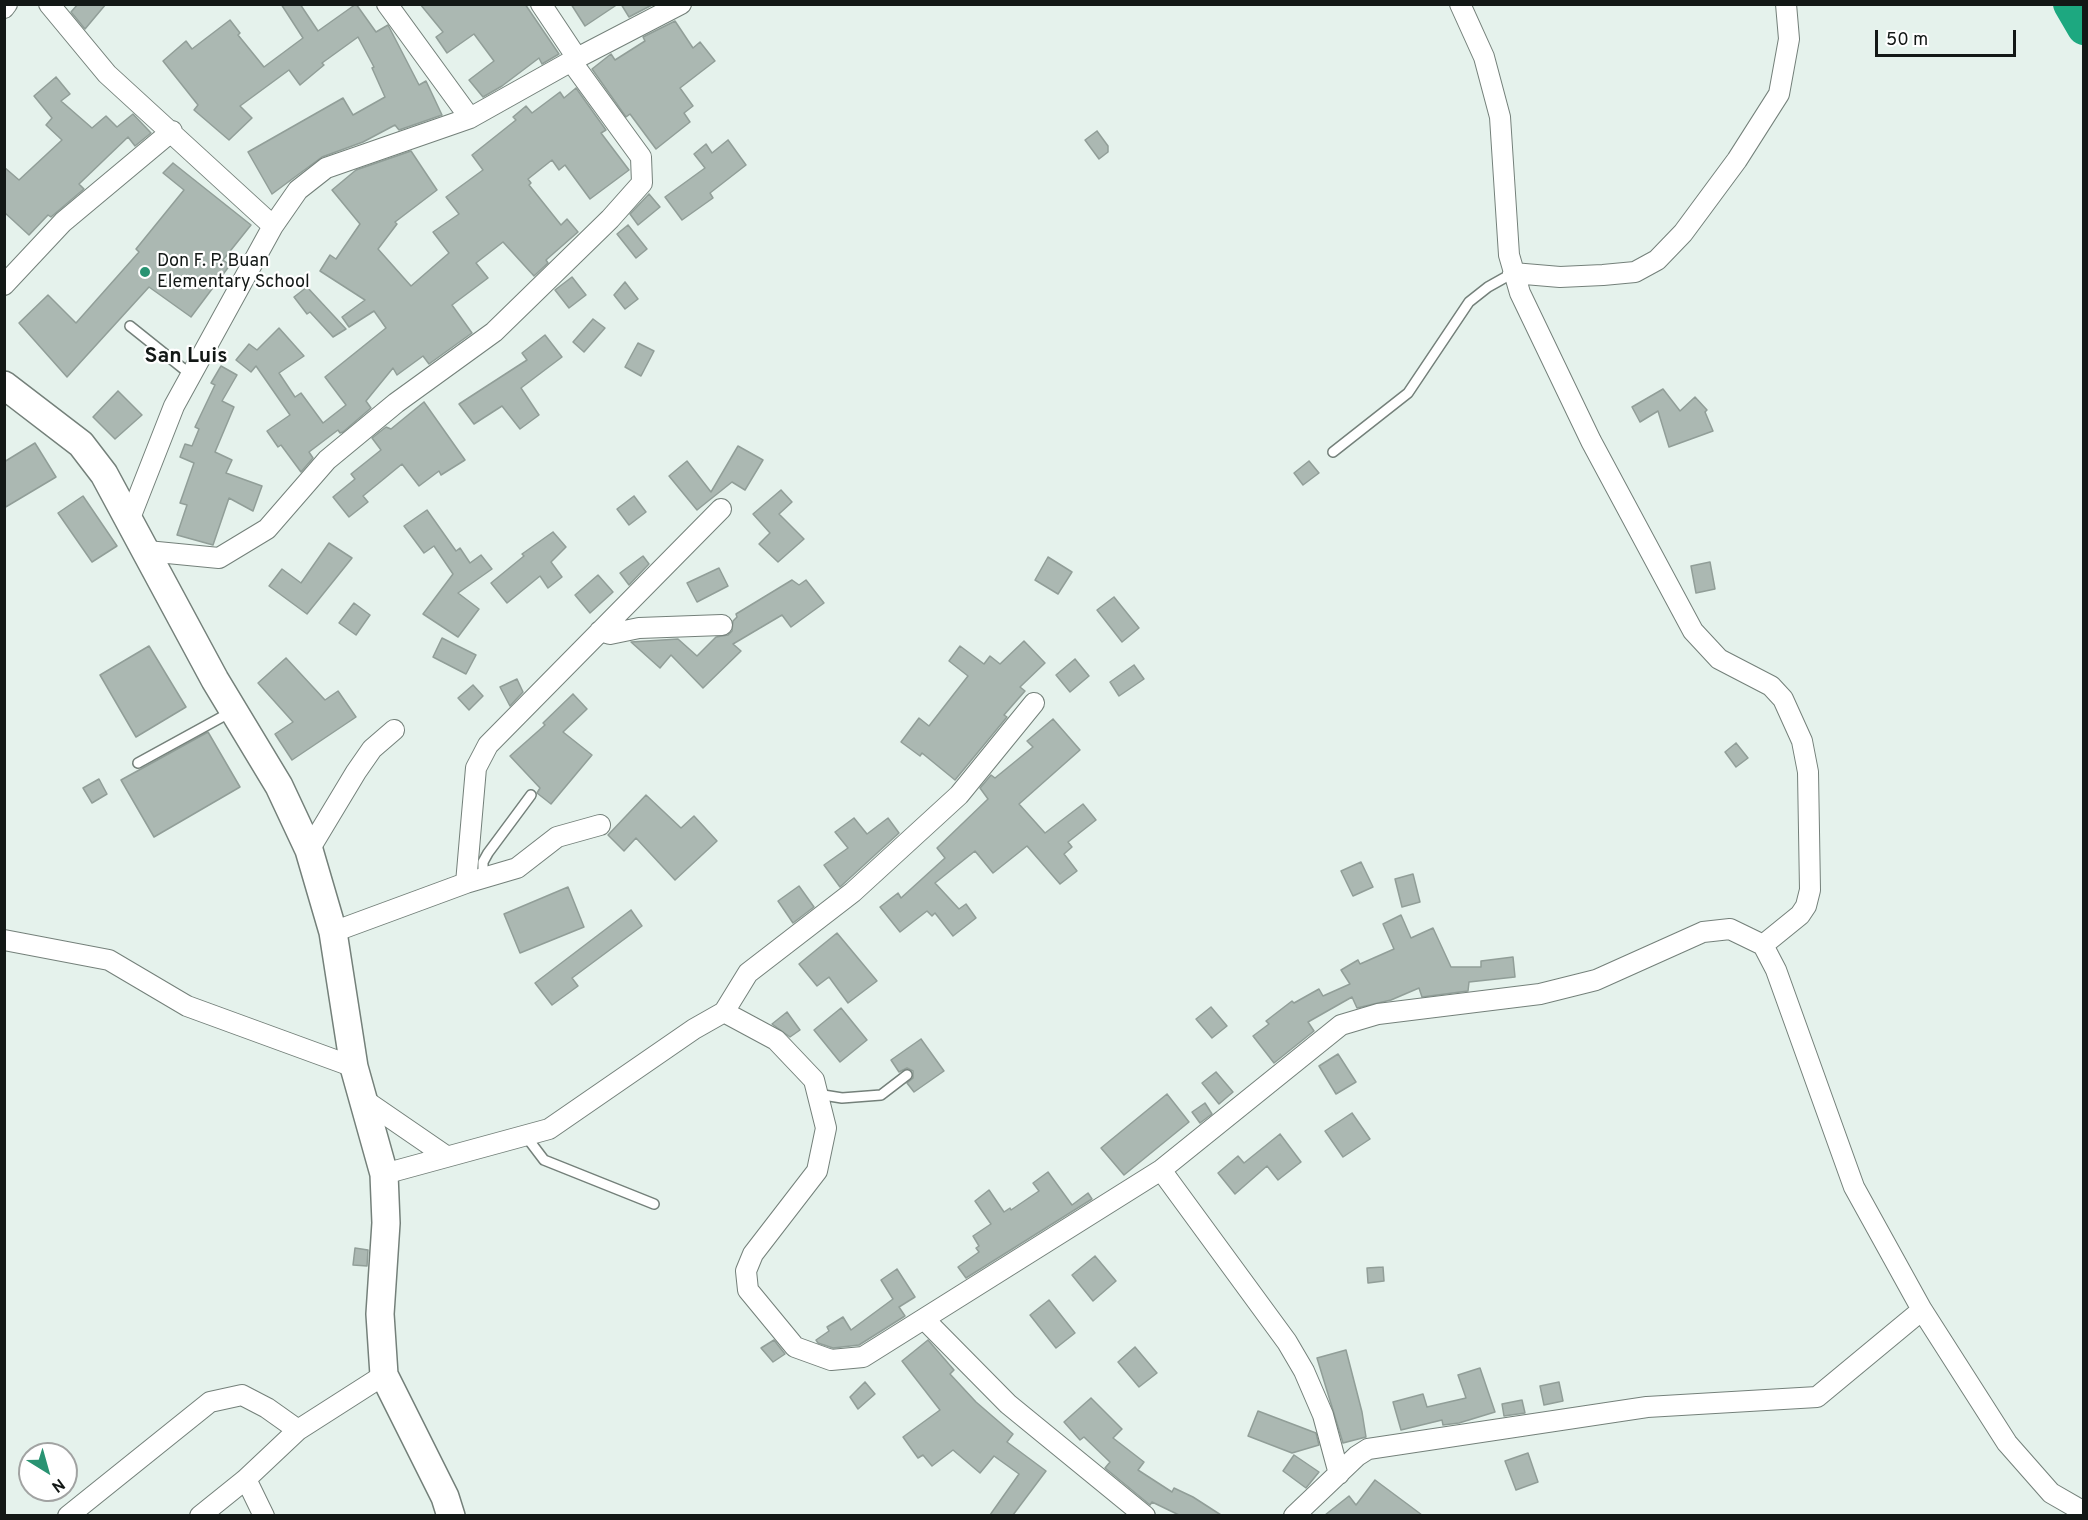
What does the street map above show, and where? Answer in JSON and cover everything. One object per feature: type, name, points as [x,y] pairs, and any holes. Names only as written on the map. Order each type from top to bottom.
[{"type":"street","points":[[4,8],[7,4]]},
{"type":"street","points":[[49,4],[107,74],[273,226]]},
{"type":"street","points":[[387,4],[470,118]]},
{"type":"street","points":[[147,551],[219,558],[267,529],[327,460],[396,403],[494,332],[610,219],[642,183],[641,157],[574,59],[541,4]]},
{"type":"street","points":[[1460,4],[1484,57],[1500,117],[1513,273],[1591,441],[1693,631],[1719,659],[1771,686],[1784,699],[1795,722],[1808,772],[1810,890],[1806,906],[1800,915],[1763,945]]},
{"type":"street","points":[[1513,273],[1560,277],[1603,275],[1635,272],[1657,260],[1683,233],[1737,160],[1779,94],[1789,39],[1786,4]]},
{"type":"street","points":[[130,518],[174,406],[190,374],[273,226],[298,190],[326,168],[470,118],[676,5]]},
{"type":"street","points":[[4,285],[63,222],[172,132]]},
{"type":"street","points":[[4,385],[81,444],[104,474],[130,518],[233,711],[279,786],[309,850],[333,932],[354,1066],[384,1174],[386,1223],[380,1314],[384,1375],[445,1497],[451,1515]]},
{"type":"street","points":[[475,880],[476,768],[488,745],[721,509]]},
{"type":"street","points":[[600,631],[610,634],[639,628],[722,625]]},
{"type":"street","points":[[384,1174],[549,1129],[724,1012],[748,973],[853,892],[959,795],[1034,703]]},
{"type":"street","points":[[309,850],[372,749],[394,730]]},
{"type":"street","points":[[333,932],[475,880],[517,868],[557,837],[600,825]]},
{"type":"street","points":[[724,1012],[776,1040],[814,1080],[826,1128],[817,1172],[753,1254],[746,1271],[748,1290],[795,1347],[831,1360],[863,1357],[1161,1170],[1341,1025],[1378,1014],[1540,994],[1596,980],[1703,932],[1730,929],[1763,945],[1776,970],[1854,1187],[1922,1310],[2007,1443],[2051,1493],[2084,1512]]},
{"type":"street","points":[[4,940],[108,960],[187,1006],[354,1066]]},
{"type":"street","points":[[363,1099],[446,1156]]},
{"type":"street","points":[[1161,1170],[1304,1371],[1323,1415],[1339,1474]]},
{"type":"street","points":[[1294,1515],[1356,1456],[1368,1449],[1647,1407],[1817,1397],[1922,1310]]},
{"type":"street","points":[[924,1319],[1008,1404],[1145,1515]]},
{"type":"street","points":[[200,1515],[246,1479],[298,1430],[384,1375]]},
{"type":"street","points":[[68,1515],[210,1402],[242,1395],[267,1408],[298,1430]]},
{"type":"street","points":[[246,1479],[264,1515]]},
{"type":"lane","points":[[1333,452],[1408,393],[1469,302],[1488,287],[1513,273]]},
{"type":"lane","points":[[130,326],[190,374]]},
{"type":"lane","points":[[138,763],[233,711]]},
{"type":"lane","points":[[475,880],[488,852],[531,795]]},
{"type":"lane","points":[[818,1094],[842,1098],[881,1095],[907,1075]]},
{"type":"lane","points":[[525,1135],[544,1160],[654,1204]]},
{"type":"building","points":[[78,4],[106,4],[85,29],[71,12]]},
{"type":"building","points":[[281,4],[300,4],[318,31],[356,4],[376,32],[388,25],[419,85],[426,81],[442,115],[399,130],[395,125],[363,142],[322,157],[272,194],[248,152],[343,98],[353,115],[385,97],[372,68],[374,67],[358,37],[322,63],[324,65],[300,85],[289,70],[240,106],[252,118],[229,140],[194,110],[198,105],[163,61],[186,41],[192,49],[230,20],[240,33],[238,35],[264,67],[303,38]]},
{"type":"building","points":[[420,4],[525,4],[559,54],[542,64],[539,58],[502,86],[483,97],[469,80],[494,61],[474,34],[447,53],[436,37],[443,32]]},
{"type":"building","points":[[571,4],[618,4],[585,26]]},
{"type":"building","points":[[621,4],[652,4],[652,5],[629,17]]},
{"type":"building","points":[[675,21],[693,48],[700,42],[715,61],[680,88],[693,106],[684,113],[690,122],[656,149],[630,114],[626,117],[592,69],[611,54],[615,60],[645,41],[643,37]]},
{"type":"building","points":[[56,77],[70,94],[61,101],[92,128],[106,116],[117,127],[133,114],[151,133],[135,146],[128,137],[79,184],[84,189],[51,217],[48,215],[29,235],[4,212],[4,167],[19,180],[62,140],[46,125],[52,118],[34,96]]},
{"type":"building","points":[[576,88],[606,130],[601,133],[629,170],[590,199],[565,165],[559,170],[552,160],[528,179],[531,183],[529,185],[561,225],[567,219],[578,232],[546,260],[548,263],[534,276],[503,242],[476,263],[488,278],[452,305],[472,333],[429,364],[423,356],[397,375],[393,368],[366,401],[371,408],[343,432],[340,433],[338,430],[309,452],[313,458],[301,472],[281,445],[278,447],[267,431],[290,415],[256,366],[251,372],[236,360],[249,344],[257,350],[279,328],[304,356],[279,373],[295,397],[301,393],[323,423],[346,405],[325,377],[386,328],[374,311],[349,327],[342,317],[365,300],[320,271],[330,255],[336,259],[360,224],[332,190],[356,170],[411,151],[437,190],[395,222],[397,224],[378,249],[411,286],[449,253],[433,232],[459,214],[446,197],[483,170],[472,155],[516,120],[513,117],[526,106],[532,113],[560,92],[564,98]]},
{"type":"building","points":[[1097,131],[1108,146],[1108,152],[1099,159],[1085,140]]},
{"type":"building","points":[[728,140],[746,165],[710,193],[713,198],[682,220],[665,197],[705,168],[694,154],[706,144],[712,153]]},
{"type":"building","points":[[173,163],[251,225],[223,260],[230,265],[191,317],[149,287],[67,377],[19,323],[48,295],[76,323],[139,252],[136,249],[184,190],[163,173]]},
{"type":"building","points":[[649,194],[660,207],[638,225],[630,214]]},
{"type":"building","points":[[628,225],[647,249],[636,258],[617,234]]},
{"type":"building","points":[[572,277],[586,295],[569,308],[555,290]]},
{"type":"building","points":[[625,282],[638,299],[625,309],[614,295]]},
{"type":"building","points":[[307,287],[346,329],[333,337],[310,312],[307,314],[294,297]]},
{"type":"building","points":[[593,319],[605,328],[584,352],[573,342]]},
{"type":"building","points":[[545,335],[562,357],[521,388],[539,415],[520,429],[502,406],[474,424],[459,404],[527,360],[522,353]]},
{"type":"building","points":[[638,343],[654,351],[641,376],[625,367]]},
{"type":"building","points":[[221,366],[237,375],[222,401],[234,407],[215,452],[232,460],[226,473],[262,486],[253,511],[229,498],[213,545],[177,535],[187,505],[180,503],[194,463],[180,457],[185,444],[192,446],[199,429],[195,427],[215,385],[211,383]]},
{"type":"building","points":[[1663,389],[1680,411],[1695,397],[1707,410],[1705,412],[1713,431],[1669,447],[1658,411],[1640,422],[1632,407]]},
{"type":"building","points":[[118,391],[142,415],[115,439],[93,417]]},
{"type":"building","points":[[424,402],[465,460],[441,475],[439,471],[419,486],[402,464],[363,496],[368,502],[349,517],[333,497],[355,479],[351,474],[381,450],[372,438],[386,427],[391,429]]},
{"type":"building","points":[[35,443],[56,477],[4,508],[4,462]]},
{"type":"building","points":[[738,446],[763,460],[745,490],[732,482],[697,510],[669,476],[687,461],[711,492]]},
{"type":"building","points":[[1309,461],[1319,473],[1303,485],[1294,473]]},
{"type":"building","points":[[781,490],[792,502],[779,514],[804,539],[778,562],[759,544],[770,533],[753,514]]},
{"type":"building","points":[[83,496],[117,546],[92,562],[58,513]]},
{"type":"building","points":[[634,496],[646,512],[629,525],[617,509]]},
{"type":"building","points":[[427,510],[456,551],[460,548],[470,563],[481,555],[492,569],[458,593],[479,609],[458,637],[423,614],[453,574],[434,546],[424,553],[404,526]]},
{"type":"building","points":[[553,532],[566,547],[551,562],[562,577],[548,588],[540,576],[507,603],[491,583],[524,556],[522,554]]},
{"type":"building","points":[[329,543],[352,558],[307,614],[269,586],[282,569],[301,583]]},
{"type":"building","points":[[643,556],[649,564],[629,585],[620,573]]},
{"type":"building","points":[[1048,557],[1072,572],[1058,594],[1035,580]]},
{"type":"building","points":[[1710,562],[1715,589],[1696,593],[1691,566]]},
{"type":"building","points":[[719,568],[728,586],[697,602],[687,583]]},
{"type":"building","points":[[598,575],[613,592],[590,613],[575,595]]},
{"type":"building","points":[[792,580],[799,585],[806,580],[824,603],[791,627],[782,615],[733,644],[741,651],[703,688],[671,655],[660,668],[631,642],[678,639],[697,656],[716,637],[728,635],[732,631],[736,614]]},
{"type":"building","points":[[1114,597],[1139,628],[1122,642],[1097,610]]},
{"type":"building","points":[[354,603],[370,615],[356,635],[339,623]]},
{"type":"building","points":[[442,638],[476,655],[466,674],[433,657]]},
{"type":"building","points":[[1024,641],[1045,663],[1020,687],[1025,691],[1004,715],[1007,717],[955,780],[922,753],[920,756],[901,742],[919,718],[929,726],[968,676],[949,661],[960,646],[984,664],[990,656],[1000,664]]},
{"type":"building","points":[[149,646],[186,707],[136,737],[100,675]]},
{"type":"building","points":[[286,658],[325,700],[338,691],[356,717],[292,760],[275,734],[293,722],[258,683]]},
{"type":"building","points":[[1075,659],[1089,676],[1070,692],[1056,675]]},
{"type":"building","points":[[1134,665],[1144,679],[1119,696],[1110,682]]},
{"type":"building","points":[[517,679],[523,692],[510,706],[500,687]]},
{"type":"building","points":[[473,685],[483,696],[469,710],[458,698]]},
{"type":"building","points":[[573,694],[587,709],[563,732],[592,755],[551,804],[537,793],[540,788],[510,756],[545,725],[543,723]]},
{"type":"building","points":[[1053,719],[1080,750],[1019,804],[1045,833],[1083,804],[1096,820],[1068,842],[1072,847],[1064,854],[1077,871],[1060,884],[1027,846],[993,873],[975,851],[935,883],[959,909],[966,904],[976,918],[953,936],[935,913],[932,916],[927,911],[900,932],[880,907],[898,893],[901,898],[945,858],[937,848],[988,799],[980,788],[991,775],[995,778],[1033,747],[1027,741]]},
{"type":"building","points":[[208,732],[240,787],[154,837],[121,780]]},
{"type":"building","points":[[1736,743],[1748,758],[1736,767],[1725,752]]},
{"type":"building","points":[[99,779],[107,794],[92,803],[83,788]]},
{"type":"building","points":[[646,795],[681,828],[694,816],[717,841],[675,880],[636,838],[624,851],[608,835]]},
{"type":"building","points":[[854,818],[867,834],[888,818],[899,833],[840,887],[824,865],[848,848],[835,832]]},
{"type":"building","points":[[1361,862],[1373,887],[1353,896],[1341,871]]},
{"type":"building","points":[[1413,874],[1420,902],[1402,907],[1395,879]]},
{"type":"building","points":[[799,886],[814,907],[793,923],[778,901]]},
{"type":"building","points":[[568,887],[584,927],[520,953],[504,914]]},
{"type":"building","points":[[631,910],[642,926],[572,978],[578,986],[552,1005],[535,983]]},
{"type":"building","points":[[1401,915],[1411,938],[1433,928],[1451,967],[1481,967],[1481,961],[1513,957],[1515,977],[1469,982],[1468,991],[1422,997],[1419,988],[1391,1000],[1357,1008],[1352,997],[1308,1022],[1314,1031],[1274,1063],[1253,1036],[1269,1024],[1266,1021],[1292,1001],[1294,1003],[1319,989],[1323,996],[1350,984],[1341,970],[1358,960],[1360,964],[1394,949],[1383,924]]},
{"type":"building","points":[[837,933],[877,981],[848,1003],[829,977],[817,986],[799,964]]},
{"type":"building","points":[[1211,1007],[1227,1026],[1212,1038],[1196,1019]]},
{"type":"building","points":[[841,1008],[867,1040],[840,1062],[814,1030]]},
{"type":"building","points":[[787,1012],[800,1030],[790,1037],[772,1024]]},
{"type":"building","points":[[921,1039],[944,1071],[914,1092],[907,1083],[913,1078],[913,1071],[907,1068],[899,1072],[891,1060]]},
{"type":"building","points":[[1338,1054],[1356,1082],[1336,1094],[1319,1066]]},
{"type":"building","points":[[1216,1072],[1233,1092],[1219,1104],[1202,1083]]},
{"type":"building","points":[[1167,1094],[1189,1122],[1124,1175],[1101,1148]]},
{"type":"building","points":[[1205,1103],[1212,1114],[1200,1123],[1192,1112]]},
{"type":"building","points":[[1352,1113],[1370,1139],[1343,1157],[1325,1131]]},
{"type":"building","points":[[1280,1134],[1301,1162],[1278,1180],[1267,1166],[1235,1194],[1218,1173],[1238,1156],[1244,1163]]},
{"type":"building","points":[[1048,1172],[1072,1205],[1088,1193],[1092,1199],[966,1278],[958,1267],[979,1252],[976,1248],[979,1246],[973,1236],[991,1224],[975,1201],[989,1190],[1004,1212],[1010,1208],[1011,1210],[1039,1191],[1033,1183]]},
{"type":"building","points":[[355,1248],[368,1250],[367,1266],[353,1265]]},
{"type":"building","points":[[1095,1256],[1116,1281],[1093,1301],[1072,1275]]},
{"type":"building","points":[[1383,1267],[1384,1281],[1368,1283],[1367,1268]]},
{"type":"building","points":[[897,1269],[915,1297],[899,1307],[905,1316],[859,1345],[833,1348],[818,1343],[816,1340],[829,1331],[827,1327],[843,1317],[851,1330],[893,1299],[881,1280]]},
{"type":"building","points":[[1049,1300],[1075,1333],[1056,1348],[1030,1315]]},
{"type":"building","points":[[774,1340],[785,1354],[773,1362],[761,1348]]},
{"type":"building","points":[[928,1340],[954,1370],[950,1374],[976,1402],[1013,1434],[1007,1442],[1046,1471],[1013,1515],[990,1515],[1019,1474],[994,1456],[980,1473],[953,1450],[932,1466],[923,1455],[918,1458],[903,1437],[940,1410],[902,1361]]},
{"type":"building","points":[[1135,1347],[1157,1373],[1139,1387],[1118,1362]]},
{"type":"building","points":[[1346,1350],[1366,1437],[1343,1443],[1317,1358]]},
{"type":"building","points":[[1480,1368],[1495,1412],[1459,1423],[1443,1425],[1442,1420],[1401,1430],[1393,1402],[1423,1394],[1427,1407],[1466,1398],[1458,1375]]},
{"type":"building","points":[[865,1382],[875,1394],[858,1409],[850,1397]]},
{"type":"building","points":[[1559,1382],[1563,1401],[1544,1405],[1540,1386]]},
{"type":"building","points":[[1091,1398],[1122,1429],[1113,1438],[1144,1462],[1138,1470],[1172,1492],[1174,1488],[1221,1515],[1179,1515],[1152,1502],[1150,1505],[1105,1468],[1110,1462],[1084,1437],[1080,1440],[1064,1422]]},
{"type":"building","points":[[1522,1400],[1525,1413],[1504,1416],[1502,1404]]},
{"type":"building","points":[[1258,1411],[1316,1433],[1319,1445],[1292,1453],[1248,1436]]},
{"type":"building","points":[[1528,1453],[1538,1482],[1516,1490],[1505,1461]]},
{"type":"building","points":[[1294,1455],[1319,1472],[1306,1488],[1283,1471]]},
{"type":"building","points":[[1375,1480],[1422,1515],[1325,1515],[1349,1496],[1356,1505]]},
{"type":"waterway","points":[[2070,4],[2084,28]]},
{"type":"place","name":"Don F. P. Buan Elementary School","points":[[145,272]]},
{"type":"district","name":"San Luis","points":[[186,358]]}]
